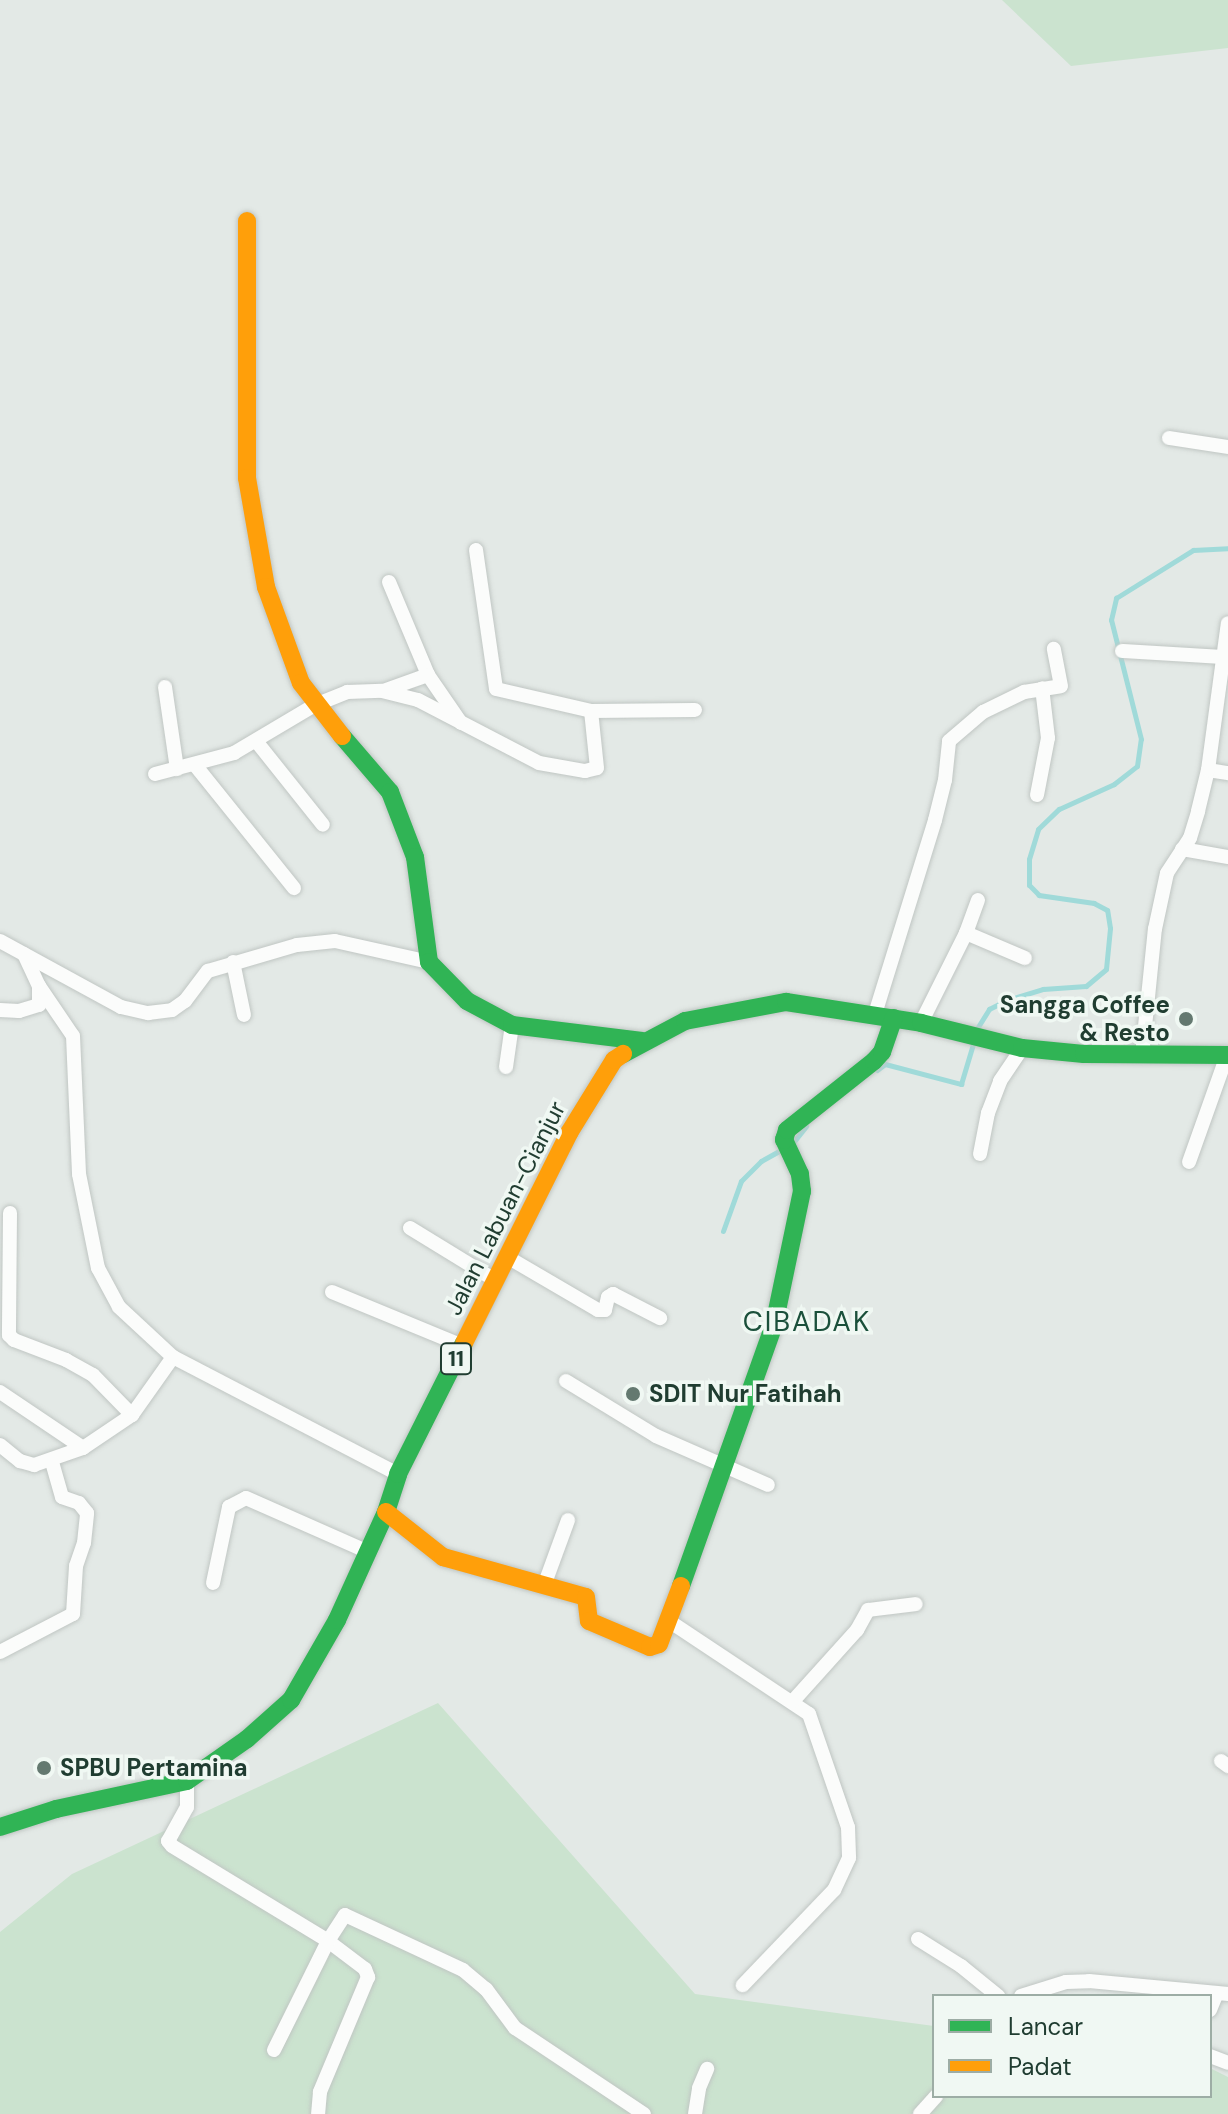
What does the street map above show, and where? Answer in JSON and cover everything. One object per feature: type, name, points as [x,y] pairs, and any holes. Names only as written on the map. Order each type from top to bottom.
[{"type":"main road","points":[[247,221],[247,478],[266,587],[301,683],[315,705],[390,792],[415,857],[429,962],[467,1001],[512,1025],[642,1041]]},
{"type":"main road","name":"Jalan Labuan-Cianjur","points":[[0,1827],[56,1809],[187,1781],[247,1739],[291,1700],[337,1620],[386,1512],[398,1474],[592,1091],[614,1060],[642,1041],[685,1021],[786,1002],[875,1014],[1022,1048],[1142,1056],[1227,1055]]},
{"type":"main road","points":[[386,1512],[443,1557],[545,1583],[586,1597],[589,1621],[650,1647],[659,1644],[727,1464],[774,1325],[802,1191],[800,1174],[787,1146],[787,1130],[882,1052],[894,1018]]},
{"type":"street","points":[[1169,438],[1228,447]]},
{"type":"street","points":[[476,550],[496,689],[591,711],[695,710]]},
{"type":"street","points":[[389,582],[428,675],[463,726]]},
{"type":"street","points":[[1142,1056],[1155,929],[1167,873],[1190,838],[1208,770],[1228,623]]},
{"type":"street","points":[[875,1014],[935,820],[945,780],[949,741],[983,712],[1024,692],[1063,683],[1054,649]]},
{"type":"street","points":[[1122,651],[1224,657]]},
{"type":"street","points":[[382,691],[428,675]]},
{"type":"street","points":[[165,687],[177,769]]},
{"type":"street","points":[[1037,795],[1048,738],[1042,688]]},
{"type":"street","points":[[155,774],[234,753],[315,705],[347,692],[382,691],[418,700],[539,763],[585,771],[597,768],[591,711]]},
{"type":"street","points":[[256,741],[323,825]]},
{"type":"street","points":[[195,765],[294,888]]},
{"type":"street","points":[[1208,770],[1228,773]]},
{"type":"street","points":[[1182,849],[1228,857]]},
{"type":"street","points":[[921,1023],[966,933],[978,900]]},
{"type":"street","points":[[966,933],[1025,958]]},
{"type":"street","points":[[0,941],[121,1007],[148,1013],[172,1010],[185,1001],[208,971],[297,945],[335,941],[429,962]]},
{"type":"street","points":[[24,954],[39,986],[73,1036],[79,1174],[98,1268],[119,1307],[173,1357],[398,1474]]},
{"type":"street","points":[[233,962],[244,1015]]},
{"type":"street","points":[[0,1010],[19,1011],[39,1005],[39,986]]},
{"type":"street","points":[[506,1067],[512,1025]]},
{"type":"street","points":[[980,1154],[988,1113],[1000,1081],[1022,1048]]},
{"type":"street","points":[[1189,1162],[1227,1055]]},
{"type":"street","points":[[10,1213],[9,1335],[93,1375],[132,1415]]},
{"type":"street","points":[[410,1228],[495,1280]]},
{"type":"street","points":[[509,1258],[598,1310],[605,1310],[608,1297],[613,1294],[660,1318]]},
{"type":"street","points":[[332,1292],[463,1346]]},
{"type":"street","points":[[0,1445],[20,1461],[34,1465],[83,1448],[132,1415],[173,1357]]},
{"type":"street","points":[[566,1381],[656,1436],[727,1464],[768,1485]]},
{"type":"street","points":[[0,1392],[83,1448]]},
{"type":"street","points":[[0,1652],[73,1614],[76,1566],[84,1543],[87,1513],[79,1503],[62,1497],[52,1461]]},
{"type":"street","points":[[213,1583],[229,1507],[246,1498],[366,1551]]},
{"type":"street","points":[[545,1583],[568,1520]]},
{"type":"street","points":[[793,1701],[857,1630],[868,1610],[916,1604]]},
{"type":"street","points":[[669,1621],[809,1714],[848,1827],[849,1858],[834,1890],[743,1985]]},
{"type":"street","points":[[187,1781],[187,1807],[168,1841],[172,1846],[356,1959],[368,1977],[320,2092],[318,2114]]},
{"type":"street","points":[[274,2050],[328,1941],[345,1915],[446,1960],[486,1989],[515,2028],[644,2114]]},
{"type":"street","points":[[918,1939],[961,1966],[996,1994]]},
{"type":"street","points":[[1027,1994],[1066,1982],[1089,1981],[1223,1994]]},
{"type":"street","points":[[695,2114],[699,2088],[707,2069]]},
{"type":"street","points":[[920,2114],[934,2098]]},
{"type":"green space","points":[[1002,0],[1228,0],[1228,48],[1071,66]]},
{"type":"green space","points":[[438,1703],[695,1994],[932,2026],[932,2098],[1212,2098],[1212,2069],[1228,2077],[1228,2114],[0,2114],[0,1932],[72,1874]]},
{"type":"waterway","points":[[976,1030],[989,1009],[1007,1000],[1043,989],[1086,986],[1106,969],[1110,928],[1107,910],[1094,903],[1039,895],[1029,885],[1029,859],[1038,829],[1059,809],[1114,784],[1137,766],[1141,739],[1111,620],[1116,598],[1193,550],[1228,548]]},
{"type":"waterway","points":[[877,1070],[885,1064],[961,1084],[973,1044]]},
{"type":"waterway","points":[[723,1231],[741,1181],[761,1161],[792,1144],[806,1126]]},
{"type":"traffic: fast","points":[[342,736],[390,792],[415,857],[429,962],[467,1001],[512,1025],[642,1041]]},
{"type":"traffic: fast","points":[[623,1054],[685,1021],[786,1002],[921,1023],[1022,1048],[1084,1054],[1228,1055]]},
{"type":"traffic: fast","points":[[681,1586],[774,1325],[802,1191],[800,1174],[784,1140],[787,1130],[874,1061],[882,1052],[894,1018]]},
{"type":"traffic: fast","points":[[0,1827],[56,1809],[187,1781],[247,1739],[291,1700],[337,1620],[386,1512],[398,1474],[464,1343]]},
{"type":"traffic: slow","points":[[247,221],[247,478],[266,587],[301,683],[342,736]]},
{"type":"traffic: slow","points":[[464,1343],[569,1133],[614,1060],[623,1054]]},
{"type":"traffic: slow","points":[[386,1512],[443,1557],[586,1597],[589,1621],[650,1647],[659,1644],[681,1586]]},
{"type":"place","name":"Sangga Coffee & Resto","points":[[1186,1019]]},
{"type":"place","name":"SDIT Nur Fatihah","points":[[633,1394]]},
{"type":"place","name":"SPBU Pertamina","points":[[44,1768]]},
{"type":"district","name":"CIBADAK","points":[[807,1322]]}]
